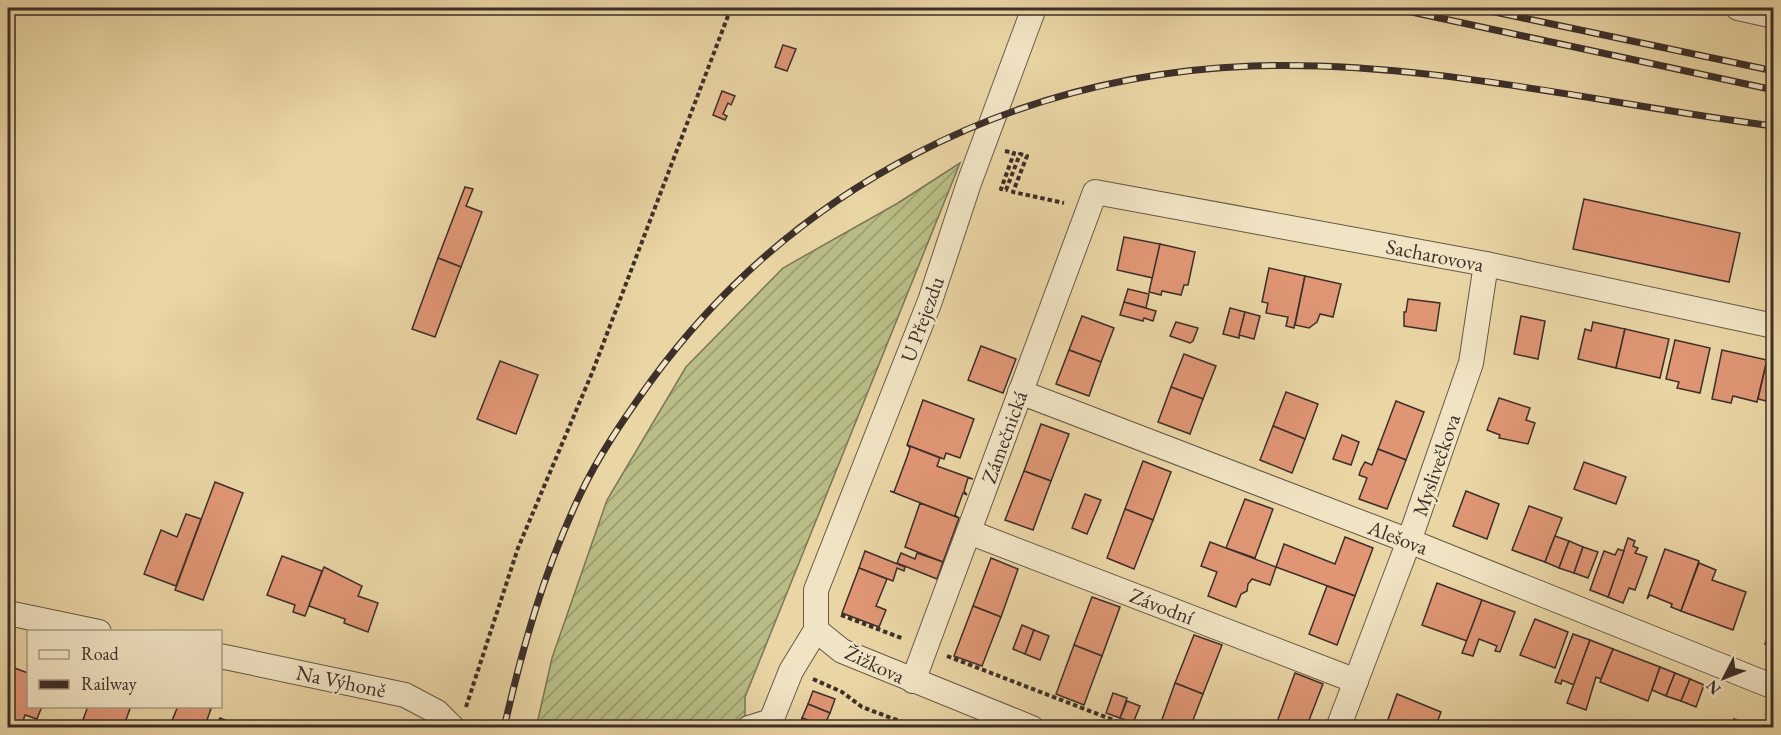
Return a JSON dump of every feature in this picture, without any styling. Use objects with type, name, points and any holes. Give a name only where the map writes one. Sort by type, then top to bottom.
[{"type":"street","name":"U Přejezdu","points":[[824,621],[816,590],[930,301],[969,183],[1034,8]]},
{"type":"street","points":[[1738,8],[1773,15]]},
{"type":"street","name":"Sacharovova","points":[[1092,200],[1486,264],[1773,326]]},
{"type":"street","name":"Zámečnická","points":[[913,681],[1092,200]]},
{"type":"street","name":"Myslivečkova","points":[[1338,728],[1409,541],[1472,363],[1486,264]]},
{"type":"street","name":"Alešova","points":[[1020,392],[1409,541],[1773,687]]},
{"type":"street","name":"Závodní","points":[[969,532],[1356,681]]},
{"type":"street","points":[[8,613],[89,630]]},
{"type":"street","points":[[760,724],[824,621]]},
{"type":"street","name":"Žižkova","points":[[824,621],[842,651],[1032,728]]},
{"type":"street","name":"Na Výhoně","points":[[222,656],[405,695],[458,722]]},
{"type":"path","points":[[458,722],[518,548],[592,374],[731,8]]},
{"type":"path","points":[[1002,161],[1005,151],[1014,153],[1001,189],[1006,190],[1020,154],[1027,156],[1013,192],[1092,200]]},
{"type":"path","points":[[824,621],[926,648],[1134,728]]},
{"type":"path","points":[[791,671],[843,692],[862,707],[918,728]]},
{"type":"green space","points":[[960,163],[745,697],[745,727],[536,728],[552,658],[607,500],[686,367],[783,268],[898,203]]},
{"type":"building","points":[[783,45],[796,49],[787,71],[775,67]]},
{"type":"building","points":[[722,91],[735,96],[731,105],[728,103],[723,114],[727,116],[725,120],[713,115]]},
{"type":"building","points":[[465,187],[473,189],[466,206],[482,212],[461,267],[438,258]]},
{"type":"building","points":[[1584,199],[1740,233],[1729,282],[1573,249]]},
{"type":"building","points":[[1124,237],[1160,244],[1153,278],[1117,270]]},
{"type":"building","points":[[1160,244],[1195,252],[1188,285],[1184,285],[1181,295],[1162,291],[1161,295],[1149,292]]},
{"type":"building","points":[[438,258],[461,267],[435,337],[412,329]]},
{"type":"building","points":[[1269,268],[1305,276],[1294,328],[1286,326],[1288,317],[1266,313],[1268,303],[1262,302]]},
{"type":"building","points":[[1305,276],[1341,284],[1333,317],[1320,314],[1317,322],[1309,328],[1295,325]]},
{"type":"building","points":[[1128,289],[1149,294],[1146,308],[1124,302]]},
{"type":"building","points":[[1408,299],[1440,303],[1436,331],[1404,326],[1404,312],[1406,312]]},
{"type":"building","points":[[1124,302],[1156,311],[1153,321],[1120,315]]},
{"type":"building","points":[[1230,308],[1245,312],[1239,338],[1223,334]]},
{"type":"building","points":[[1245,312],[1260,316],[1254,339],[1239,335]]},
{"type":"building","points":[[1082,316],[1114,328],[1101,362],[1069,350]]},
{"type":"building","points":[[1521,316],[1545,321],[1538,359],[1514,354]]},
{"type":"building","points":[[1176,322],[1198,328],[1193,341],[1190,343],[1170,336]]},
{"type":"building","points":[[1593,322],[1625,329],[1616,368],[1578,359],[1585,329],[1591,331]]},
{"type":"building","points":[[1625,329],[1669,339],[1660,378],[1616,368]]},
{"type":"building","points":[[1675,340],[1710,348],[1700,393],[1677,388],[1679,382],[1666,379]]},
{"type":"building","points":[[981,346],[1016,359],[1003,393],[968,380]]},
{"type":"building","points":[[1069,350],[1101,362],[1089,396],[1056,384]]},
{"type":"building","points":[[1722,350],[1767,360],[1757,402],[1733,396],[1731,403],[1712,399]]},
{"type":"building","points":[[1184,354],[1216,366],[1203,399],[1171,387]]},
{"type":"building","points":[[1767,360],[1774,361],[1774,403],[1758,399]]},
{"type":"building","points":[[500,361],[538,375],[516,434],[477,419]]},
{"type":"building","points":[[1171,387],[1203,399],[1190,434],[1158,422]]},
{"type":"building","points":[[1286,392],[1318,404],[1305,439],[1273,426]]},
{"type":"building","points":[[1499,398],[1530,408],[1526,420],[1535,423],[1528,444],[1499,438],[1500,435],[1487,430]]},
{"type":"building","points":[[923,400],[974,419],[960,458],[946,453],[944,459],[907,445]]},
{"type":"building","points":[[1396,401],[1424,412],[1406,460],[1378,449]]},
{"type":"building","points":[[1041,424],[1069,434],[1051,481],[1024,471]]},
{"type":"building","points":[[1273,426],[1305,439],[1292,473],[1260,460]]},
{"type":"building","points":[[1342,435],[1359,442],[1351,465],[1333,459]]},
{"type":"building","points":[[907,445],[940,458],[937,466],[973,479],[968,478],[964,491],[967,495],[963,493],[955,515],[959,518],[890,491],[894,492],[907,457],[910,448]]},
{"type":"building","points":[[1378,449],[1406,460],[1387,509],[1359,499],[1367,478],[1359,475],[1361,469],[1365,462],[1372,465]]},
{"type":"building","points":[[1143,461],[1171,472],[1153,520],[1125,509]]},
{"type":"building","points":[[1584,462],[1626,477],[1616,504],[1574,489]]},
{"type":"building","points":[[1024,471],[1051,481],[1033,530],[1005,520]]},
{"type":"building","points":[[215,482],[243,493],[203,600],[175,590]]},
{"type":"building","points":[[1466,491],[1499,504],[1487,539],[1453,526]]},
{"type":"building","points":[[1085,494],[1101,500],[1087,534],[1072,528]]},
{"type":"building","points":[[1245,499],[1273,509],[1255,558],[1226,548]]},
{"type":"building","points":[[920,503],[959,518],[943,562],[905,547]]},
{"type":"building","points":[[1529,506],[1562,518],[1545,562],[1512,550]]},
{"type":"building","points":[[1125,509],[1153,520],[1134,569],[1107,558]]},
{"type":"building","points":[[186,514],[201,519],[176,586],[144,574],[161,530],[177,537]]},
{"type":"building","points":[[1555,536],[1569,541],[1559,568],[1545,562]]},
{"type":"building","points":[[1345,537],[1373,548],[1355,596],[1276,567],[1284,544],[1335,564]]},
{"type":"building","points":[[1628,538],[1635,541],[1633,546],[1638,548],[1635,553],[1647,557],[1635,590],[1629,588],[1623,603],[1608,597]]},
{"type":"building","points":[[1569,541],[1583,547],[1574,573],[1559,568]]},
{"type":"building","points":[[1210,542],[1276,567],[1270,585],[1252,579],[1247,591],[1241,594],[1236,607],[1208,596],[1217,572],[1201,566]]},
{"type":"building","points":[[1583,547],[1598,552],[1588,578],[1574,573]]},
{"type":"building","points":[[1618,549],[1624,551],[1608,597],[1590,590],[1604,551],[1615,555]]},
{"type":"building","points":[[1665,549],[1699,561],[1681,611],[1671,607],[1672,604],[1650,595],[1647,599]]},
{"type":"building","points":[[865,551],[905,567],[904,571],[897,568],[893,581],[859,568]]},
{"type":"building","points":[[901,553],[915,559],[917,553],[943,562],[937,579],[897,563]]},
{"type":"building","points":[[282,556],[322,571],[305,616],[293,612],[295,605],[267,595]]},
{"type":"building","points":[[991,558],[1018,569],[1001,617],[973,606]]},
{"type":"building","points":[[1699,563],[1716,570],[1712,580],[1746,592],[1733,630],[1681,611]]},
{"type":"building","points":[[324,567],[362,586],[358,596],[378,603],[368,632],[344,623],[345,619],[309,606]]},
{"type":"building","points":[[859,568],[887,579],[876,606],[886,610],[879,627],[842,613]]},
{"type":"building","points":[[1437,583],[1482,600],[1467,641],[1422,625]]},
{"type":"building","points":[[1327,586],[1355,596],[1337,645],[1309,634]]},
{"type":"building","points":[[1092,597],[1120,607],[1102,656],[1074,645]]},
{"type":"building","points":[[1482,600],[1515,612],[1500,652],[1495,651],[1497,646],[1479,639],[1473,656],[1462,653]]},
{"type":"building","points":[[973,606],[1001,617],[982,666],[954,656]]},
{"type":"building","points":[[1535,619],[1568,632],[1555,668],[1520,655]]},
{"type":"building","points":[[1774,621],[1774,647],[1765,644]]},
{"type":"building","points":[[1022,625],[1034,630],[1025,654],[1013,649]]},
{"type":"building","points":[[1034,630],[1049,636],[1040,660],[1025,654]]},
{"type":"building","points":[[1573,634],[1590,640],[1574,685],[1562,680],[1561,684],[1555,682]]},
{"type":"building","points":[[1194,635],[1222,645],[1203,694],[1175,683]]},
{"type":"building","points":[[1590,640],[1613,649],[1601,679],[1596,677],[1586,710],[1567,703]]},
{"type":"building","points":[[1074,645],[1102,656],[1084,705],[1056,694]]},
{"type":"building","points":[[1613,649],[1660,667],[1648,701],[1600,682]]},
{"type":"building","points":[[9,666],[27,673],[27,708],[41,708],[37,719],[25,715],[22,724],[14,727],[8,725]]},
{"type":"building","points":[[1660,667],[1675,673],[1666,696],[1652,690]]},
{"type":"building","points":[[1295,673],[1323,684],[1306,728],[1292,728],[1277,722]]},
{"type":"building","points":[[1675,673],[1690,679],[1681,701],[1666,696]]},
{"type":"building","points":[[1690,679],[1704,685],[1696,707],[1681,701]]},
{"type":"building","points":[[1175,683],[1203,694],[1190,728],[1159,728]]},
{"type":"building","points":[[813,691],[835,699],[830,713],[808,704]]},
{"type":"building","points":[[1113,693],[1127,698],[1120,718],[1106,713]]},
{"type":"building","points":[[1397,694],[1441,712],[1435,728],[1421,728],[1400,720],[1398,728],[1385,728]]},
{"type":"building","points":[[1127,701],[1140,706],[1133,723],[1120,718]]},
{"type":"building","points":[[808,704],[830,713],[824,726],[802,718]]},
{"type":"building","points":[[87,708],[130,708],[123,728],[80,728]]},
{"type":"building","points":[[177,708],[211,709],[204,728],[169,728]]},
{"type":"building","points":[[220,718],[244,728],[216,728]]},
{"type":"building","points":[[802,718],[824,726],[824,728],[799,728]]},
{"type":"building","points":[[1734,719],[1757,728],[1731,728]]},
{"type":"railway","points":[[1393,8],[1774,90]]},
{"type":"railway","points":[[1476,8],[1774,71]]},
{"type":"railway","points":[[504,728],[535,611],[566,525],[612,437],[651,381],[708,312],[771,251],[841,198],[915,154],[994,118],[1077,92],[1163,74],[1252,66],[1318,66],[1448,77],[1774,126]]}]
